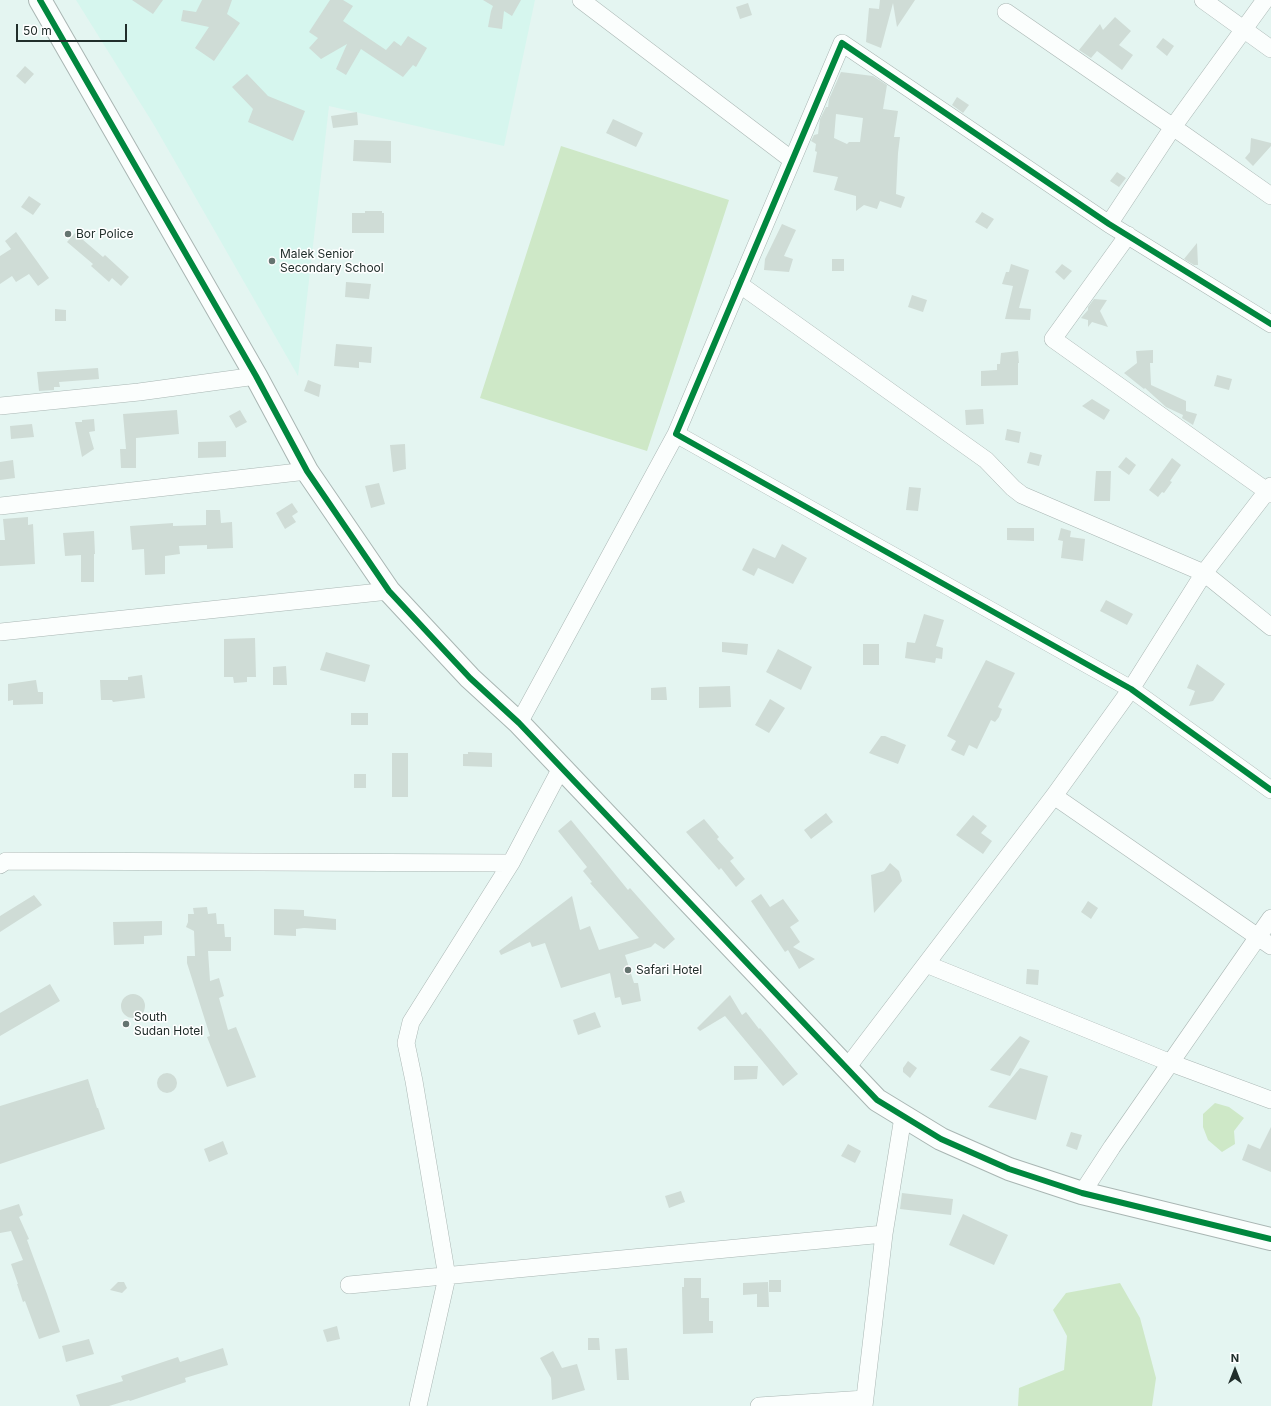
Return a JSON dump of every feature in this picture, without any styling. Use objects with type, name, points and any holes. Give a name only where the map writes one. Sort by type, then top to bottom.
[{"type":"street","points":[[40,0],[256,376],[307,470],[389,591],[470,678],[519,723],[560,768],[877,1100],[941,1139],[1009,1169],[1082,1193],[1271,1239]]},
{"type":"street","points":[[581,0],[598,6],[792,160]]},
{"type":"street","points":[[1204,0],[1271,49]]},
{"type":"street","points":[[1109,224],[1174,127],[1265,0]]},
{"type":"street","points":[[1006,12],[1174,127],[1271,196]]},
{"type":"street","points":[[519,723],[676,434],[842,42],[1109,224],[1271,324]]},
{"type":"street","points":[[846,1068],[1054,796],[1130,689],[1204,573],[1270,491],[1053,339],[1128,235]]},
{"type":"street","points":[[740,284],[986,460],[1013,488],[1022,495],[1204,573],[1271,627]]},
{"type":"street","points":[[0,406],[139,392],[256,376]]},
{"type":"street","points":[[676,434],[1130,689],[1271,790]]},
{"type":"street","points":[[0,506],[307,470]]},
{"type":"street","points":[[0,632],[389,591]]},
{"type":"street","points":[[418,1406],[447,1276],[406,1042],[411,1022],[512,864],[560,768]]},
{"type":"street","points":[[1054,796],[1265,942]]},
{"type":"street","points":[[2,861],[512,864]]},
{"type":"street","points":[[1082,1193],[1112,1146],[1170,1063],[1265,942],[1271,918]]},
{"type":"street","points":[[926,964],[1170,1063],[1271,1100]]},
{"type":"street","points":[[759,1406],[864,1403],[884,1234],[903,1117]]},
{"type":"street","points":[[349,1285],[884,1234]]},
{"type":"shaded area","name":"Malek Senior Secondary School","points":[[76,0],[535,0],[504,146],[329,106],[298,376],[154,125]]},
{"type":"shaded area","points":[[561,146],[729,200],[647,451],[480,398]]},
{"type":"shaded area","points":[[1215,1103],[1229,1107],[1244,1118],[1234,1131],[1235,1144],[1222,1152],[1208,1140],[1203,1127],[1203,1114]]},
{"type":"shaded area","points":[[1120,1283],[1140,1318],[1156,1378],[1152,1406],[1018,1406],[1019,1388],[1064,1370],[1067,1336],[1053,1310],[1066,1293]]},
{"type":"building","points":[[132,0],[163,0],[153,14]]},
{"type":"building","points":[[202,0],[232,0],[227,14],[240,23],[214,61],[195,48],[209,27],[181,21],[183,10],[196,12]]},
{"type":"building","points":[[330,0],[343,0],[353,6],[343,21],[386,50],[394,41],[401,46],[408,36],[427,48],[416,67],[413,65],[403,77],[361,49],[346,75],[336,69],[347,44],[321,59],[309,48],[318,38],[309,32]]},
{"type":"building","points":[[483,0],[521,0],[512,16],[504,11],[502,29],[488,27],[493,6]]},
{"type":"building","points":[[880,0],[915,0],[897,27],[893,3],[881,48],[866,42],[869,8],[879,9]]},
{"type":"building","points":[[748,3],[752,15],[740,19],[736,7]]},
{"type":"building","points":[[1115,17],[1131,31],[1119,45],[1133,55],[1122,70],[1097,51],[1091,58],[1079,50],[1100,24],[1103,30]]},
{"type":"building","points":[[1163,38],[1174,46],[1167,56],[1156,47]]},
{"type":"building","points":[[25,66],[34,74],[25,84],[16,76]]},
{"type":"building","points":[[841,72],[873,76],[887,85],[883,109],[898,111],[894,137],[900,137],[896,194],[905,197],[901,208],[880,201],[877,209],[864,205],[856,211],[856,196],[834,190],[838,177],[813,172],[817,152],[815,151],[816,144],[811,141],[814,135],[818,134],[820,119],[826,107],[828,107],[829,99]],"holes":[[[836,114],[863,118],[860,142],[849,142],[847,144],[834,138]]]},
{"type":"building","points":[[247,74],[268,96],[305,111],[293,141],[248,122],[253,109],[232,87]]},
{"type":"building","points":[[957,97],[969,105],[963,113],[952,105]]},
{"type":"building","points":[[357,112],[358,125],[333,128],[331,116]]},
{"type":"building","points":[[613,119],[643,133],[636,147],[606,133]]},
{"type":"building","points":[[1251,138],[1271,143],[1271,146],[1253,166],[1245,158],[1250,152]]},
{"type":"building","points":[[354,140],[391,141],[391,163],[353,161]]},
{"type":"building","points":[[1117,172],[1126,178],[1119,187],[1110,181]]},
{"type":"building","points":[[29,196],[41,204],[33,215],[21,207]]},
{"type":"building","points":[[365,211],[382,211],[382,213],[384,213],[384,233],[352,233],[352,213],[365,213]]},
{"type":"building","points":[[982,212],[994,219],[987,229],[975,222]]},
{"type":"building","points":[[782,224],[796,230],[784,256],[793,259],[789,272],[764,270],[765,259]]},
{"type":"building","points":[[16,232],[49,278],[38,286],[29,274],[16,282],[12,276],[0,284],[0,256],[11,249],[5,241]]},
{"type":"building","points":[[75,233],[103,257],[105,255],[129,277],[121,286],[112,278],[109,282],[91,266],[93,264],[67,242]]},
{"type":"building","points":[[1197,243],[1198,265],[1194,265],[1184,259]]},
{"type":"building","points":[[832,259],[844,259],[844,271],[832,271]]},
{"type":"building","points":[[1011,264],[1029,270],[1019,308],[1031,309],[1030,320],[1005,319],[1013,286],[1002,284],[1006,272],[1009,272]]},
{"type":"building","points":[[1062,264],[1072,271],[1064,280],[1055,272]]},
{"type":"building","points":[[346,282],[371,284],[369,299],[345,297]]},
{"type":"building","points":[[912,295],[927,300],[923,312],[908,307]]},
{"type":"building","points":[[1094,299],[1107,300],[1100,311],[1108,327],[1092,322],[1088,327],[1088,320],[1081,318],[1088,310],[1088,307]]},
{"type":"building","points":[[55,309],[66,310],[66,321],[55,321]]},
{"type":"building","points":[[336,344],[372,347],[371,363],[359,362],[359,368],[334,366]]},
{"type":"building","points":[[1153,350],[1153,363],[1150,363],[1151,385],[1186,401],[1186,411],[1197,414],[1193,425],[1182,418],[1183,415],[1166,407],[1145,388],[1144,389],[1124,373],[1137,363],[1136,351]]},
{"type":"building","points":[[1018,351],[1018,385],[981,386],[981,371],[997,370],[997,364],[1000,364],[1001,353]]},
{"type":"building","points":[[98,368],[99,379],[59,382],[60,387],[54,387],[54,390],[39,391],[37,372]]},
{"type":"building","points":[[1217,375],[1232,379],[1229,390],[1214,386]]},
{"type":"building","points":[[308,380],[321,385],[319,397],[304,391]]},
{"type":"building","points":[[1092,399],[1110,410],[1104,420],[1082,406]]},
{"type":"building","points":[[983,409],[984,424],[966,425],[965,410]]},
{"type":"building","points":[[177,410],[179,434],[136,438],[136,468],[121,468],[120,449],[126,449],[123,414]]},
{"type":"building","points":[[240,410],[247,422],[236,428],[229,416]]},
{"type":"building","points":[[94,419],[95,431],[89,432],[94,449],[82,457],[75,422]]},
{"type":"building","points":[[32,424],[34,437],[11,439],[10,426]]},
{"type":"building","points":[[1007,429],[1021,432],[1019,443],[1005,440]]},
{"type":"building","points":[[226,441],[226,457],[198,458],[198,442]]},
{"type":"building","points":[[405,444],[406,469],[393,472],[390,445]]},
{"type":"building","points":[[1030,452],[1042,455],[1039,466],[1027,463]]},
{"type":"building","points":[[1126,457],[1136,465],[1129,475],[1118,467]]},
{"type":"building","points":[[1172,458],[1181,465],[1170,481],[1172,482],[1164,493],[1162,492],[1158,497],[1149,490]]},
{"type":"building","points":[[13,460],[15,478],[0,480],[0,462]]},
{"type":"building","points":[[1096,471],[1111,471],[1110,501],[1094,501]]},
{"type":"building","points":[[379,483],[385,504],[371,508],[365,486]]},
{"type":"building","points":[[909,487],[921,488],[918,511],[906,510]]},
{"type":"building","points":[[292,503],[298,512],[292,516],[296,522],[285,529],[276,513]]},
{"type":"building","points":[[206,510],[220,510],[221,523],[232,522],[233,548],[207,549],[207,545],[179,546],[180,554],[165,556],[165,574],[145,575],[144,549],[132,550],[130,526],[173,523],[173,526],[206,525]]},
{"type":"building","points":[[28,517],[28,525],[33,524],[35,564],[0,566],[0,540],[5,540],[3,519]]},
{"type":"building","points":[[1007,528],[1034,528],[1034,541],[1007,540]]},
{"type":"building","points":[[1061,528],[1071,531],[1070,537],[1085,539],[1083,561],[1061,558],[1063,541],[1058,540]]},
{"type":"building","points":[[94,531],[94,582],[81,582],[81,555],[65,556],[63,533]]},
{"type":"building","points":[[782,544],[807,558],[793,584],[758,568],[754,576],[742,570],[753,548],[775,558]]},
{"type":"building","points":[[1106,600],[1133,614],[1127,625],[1100,611]]},
{"type":"building","points":[[924,614],[944,620],[936,646],[943,648],[942,659],[936,658],[935,663],[905,658],[907,642],[915,643]]},
{"type":"building","points":[[255,638],[256,677],[247,677],[247,682],[234,683],[233,677],[224,677],[224,639]]},
{"type":"building","points":[[722,642],[748,644],[747,655],[722,652]]},
{"type":"building","points":[[863,644],[879,644],[879,665],[863,665]]},
{"type":"building","points":[[778,649],[812,667],[801,690],[766,672]]},
{"type":"building","points":[[326,652],[370,665],[365,682],[320,670]]},
{"type":"building","points":[[986,660],[1015,673],[998,707],[1002,709],[999,717],[995,722],[991,720],[977,749],[969,745],[964,756],[951,750],[956,741],[947,736]]},
{"type":"building","points":[[1197,664],[1225,684],[1213,701],[1189,706],[1195,691],[1187,688]]},
{"type":"building","points":[[286,666],[287,685],[273,685],[273,667]]},
{"type":"building","points":[[142,675],[145,698],[113,702],[112,700],[101,700],[100,680],[128,680],[128,677]]},
{"type":"building","points":[[36,680],[38,692],[43,692],[43,704],[13,705],[13,700],[8,701],[8,684]]},
{"type":"building","points":[[730,686],[731,707],[699,708],[699,687]]},
{"type":"building","points":[[666,687],[667,700],[651,700],[651,688]]},
{"type":"building","points":[[770,699],[785,708],[769,733],[755,725]]},
{"type":"building","points":[[351,713],[368,713],[368,725],[351,725]]},
{"type":"building","points":[[881,736],[885,736],[906,745],[898,764],[869,753]]},
{"type":"building","points":[[468,752],[492,753],[492,767],[463,766],[463,754],[468,754]]},
{"type":"building","points":[[392,753],[408,753],[408,797],[392,797]]},
{"type":"building","points":[[354,774],[366,774],[366,788],[354,788]]},
{"type":"building","points":[[826,813],[833,822],[811,839],[804,830]]},
{"type":"building","points":[[973,815],[987,826],[981,833],[992,841],[983,854],[956,835]]},
{"type":"building","points":[[704,819],[719,837],[717,839],[734,858],[730,861],[745,879],[736,887],[721,868],[719,870],[686,832]]},
{"type":"building","points":[[571,820],[628,890],[630,888],[675,939],[664,949],[655,943],[651,947],[625,955],[634,983],[638,983],[641,1001],[622,1005],[620,997],[615,998],[610,973],[561,988],[545,943],[532,947],[530,942],[501,955],[499,951],[572,896],[580,930],[590,926],[599,950],[639,938],[590,883],[592,882],[583,871],[587,867],[558,831]]},
{"type":"building","points":[[890,863],[899,871],[902,881],[874,913],[871,875],[884,871]]},
{"type":"building","points":[[761,894],[770,907],[783,899],[799,921],[790,927],[800,942],[793,947],[815,959],[799,969],[788,950],[785,952],[751,901]]},
{"type":"building","points":[[34,895],[42,905],[0,932],[0,916]]},
{"type":"building","points":[[1088,901],[1098,908],[1091,919],[1081,912]]},
{"type":"building","points":[[207,907],[208,914],[216,913],[217,924],[224,924],[225,937],[231,937],[231,951],[208,951],[210,981],[219,978],[224,996],[219,998],[228,1030],[236,1027],[256,1077],[227,1087],[207,1037],[210,1036],[187,963],[187,956],[195,956],[194,931],[186,927],[188,922],[188,914],[194,914],[193,908]]},
{"type":"building","points":[[274,909],[304,910],[304,916],[336,919],[336,930],[304,928],[296,929],[296,936],[274,935]]},
{"type":"building","points":[[162,921],[162,935],[144,936],[144,944],[114,945],[113,922]]},
{"type":"building","points":[[1027,969],[1039,970],[1038,985],[1026,984]]},
{"type":"building","points":[[50,984],[60,1001],[0,1036],[0,1013]]},
{"type":"building","points":[[133,994],[138,995],[144,1001],[144,1011],[138,1017],[133,1018],[128,1017],[122,1011],[121,1006],[122,1001],[128,995]]},
{"type":"building","points":[[730,995],[742,1015],[746,1012],[798,1074],[783,1086],[725,1016],[700,1031],[697,1028]]},
{"type":"building","points":[[595,1012],[601,1027],[578,1035],[573,1020]]},
{"type":"building","points":[[1020,1036],[1030,1041],[1010,1076],[990,1070]]},
{"type":"building","points":[[908,1061],[917,1068],[910,1078],[903,1072],[903,1068]]},
{"type":"building","points":[[734,1066],[758,1066],[757,1079],[734,1080]]},
{"type":"building","points":[[1020,1068],[1048,1076],[1036,1120],[988,1107]]},
{"type":"building","points":[[167,1073],[174,1076],[177,1083],[174,1090],[167,1093],[160,1090],[157,1083],[160,1076]]},
{"type":"building","points":[[88,1079],[105,1129],[0,1164],[0,1106]]},
{"type":"building","points":[[1271,1127],[1271,1172],[1242,1160],[1248,1144],[1260,1149]]},
{"type":"building","points":[[1071,1132],[1082,1135],[1077,1150],[1066,1146]]},
{"type":"building","points":[[223,1141],[228,1154],[209,1162],[204,1149]]},
{"type":"building","points":[[848,1144],[861,1151],[855,1163],[841,1156]]},
{"type":"building","points":[[681,1191],[685,1202],[669,1208],[665,1196]]},
{"type":"building","points":[[902,1193],[953,1199],[951,1215],[900,1209]]},
{"type":"building","points":[[19,1204],[23,1215],[19,1217],[29,1239],[27,1240],[60,1332],[39,1339],[25,1301],[23,1302],[11,1264],[23,1260],[11,1231],[0,1233],[0,1210]]},
{"type":"building","points":[[963,1214],[1008,1235],[994,1265],[949,1245]]},
{"type":"building","points":[[684,1278],[701,1278],[701,1298],[709,1298],[709,1321],[713,1321],[713,1333],[683,1334],[682,1287],[684,1287]]},
{"type":"building","points":[[769,1280],[781,1280],[781,1292],[769,1292]]},
{"type":"building","points":[[118,1282],[124,1282],[127,1288],[122,1293],[110,1290]]},
{"type":"building","points":[[768,1282],[769,1307],[757,1307],[757,1294],[743,1295],[743,1283]]},
{"type":"building","points":[[337,1326],[340,1339],[327,1342],[323,1330]]},
{"type":"building","points":[[588,1338],[599,1338],[600,1350],[588,1350]]},
{"type":"building","points":[[89,1339],[94,1354],[66,1362],[62,1346]]},
{"type":"building","points":[[223,1348],[228,1365],[185,1378],[186,1382],[130,1401],[129,1400],[109,1406],[80,1406],[76,1395],[123,1381],[121,1376],[178,1357],[180,1362]]},
{"type":"building","points":[[627,1348],[629,1380],[617,1380],[615,1349]]},
{"type":"building","points":[[553,1351],[562,1368],[577,1364],[585,1390],[552,1400],[551,1378],[540,1358]]},
{"type":"cycle path","points":[[40,0],[256,376],[307,471],[389,591],[470,678],[519,723],[877,1100],[941,1139],[1009,1169],[1082,1193],[1271,1239]]},
{"type":"cycle path","points":[[1271,324],[1109,224],[842,43],[676,434],[1131,689],[1271,790]]},
{"type":"place","name":"Bor Police","points":[[68,234]]},
{"type":"place","name":"Malek Senior Secondary School","points":[[272,261]]},
{"type":"place","name":"Safari Hotel","points":[[628,970]]},
{"type":"place","name":"South Sudan Hotel","points":[[126,1024]]}]
